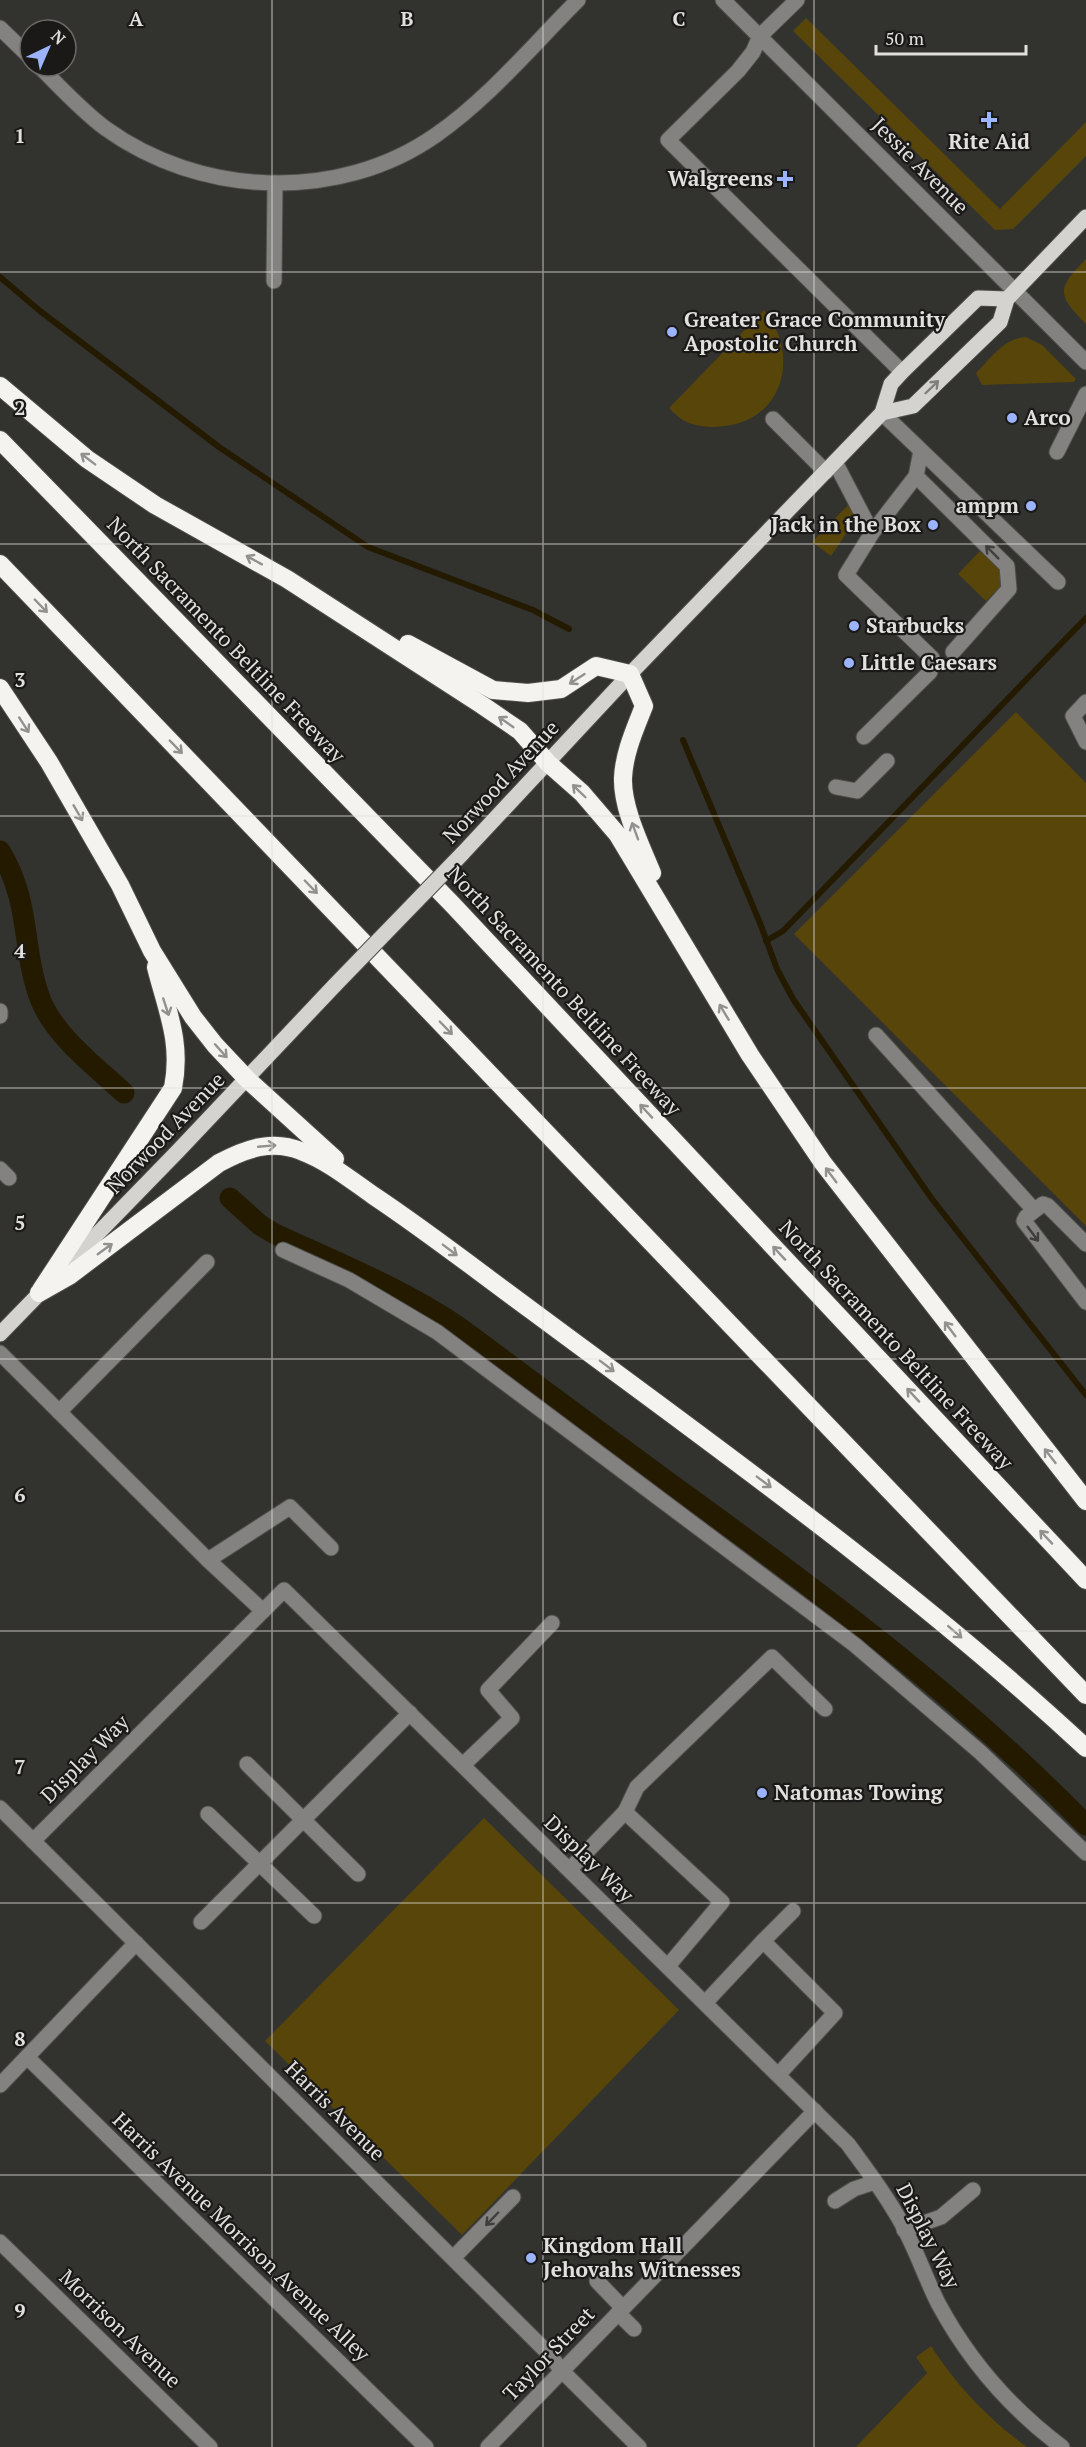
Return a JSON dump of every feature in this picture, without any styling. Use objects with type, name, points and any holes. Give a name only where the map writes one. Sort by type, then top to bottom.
[{"type":"highway","points":[[0,386],[87,459],[155,505],[493,690],[528,693],[561,689],[596,666],[630,674],[644,706],[628,746],[623,780],[629,813],[681,943]]},
{"type":"highway","name":"North Sacramento Beltline Freeway","points":[[0,440],[452,904],[1086,1580]]},
{"type":"highway","points":[[0,564],[1086,1695]]},
{"type":"highway","points":[[287,579],[520,731],[548,763],[582,793],[618,835],[750,1055],[823,1163],[1086,1502]]},
{"type":"highway","points":[[0,688],[55,772],[120,885],[152,951],[194,1017],[215,1045],[304,1133],[403,1216]]},
{"type":"highway","points":[[39,1293],[173,1088],[177,1050],[152,951]]},
{"type":"highway","points":[[39,1293],[69,1276],[219,1163],[241,1151],[279,1145],[298,1149],[317,1157],[403,1216],[815,1520],[942,1620],[1086,1748]]},
{"type":"main road","points":[[882,413],[913,406],[1000,322],[1011,295],[1086,217]]},
{"type":"main road","name":"Norwood Avenue","points":[[0,1334],[247,1079],[630,674],[882,413],[891,384],[902,372],[978,298],[1011,295]]},
{"type":"street","points":[[51,78],[82,110],[106,129],[145,152],[173,165],[216,177],[275,183],[321,180],[365,170],[407,152],[433,137],[481,98],[578,0]]},
{"type":"street","name":"Jessie Avenue","points":[[723,0],[1011,295],[1086,362]]},
{"type":"street","points":[[796,0],[760,36],[753,52],[738,71],[668,140],[902,372]]},
{"type":"street","points":[[0,28],[18,45]]},
{"type":"street","points":[[274,281],[275,183]]},
{"type":"street","points":[[1057,452],[1086,394]]},
{"type":"street","points":[[882,413],[1058,582]]},
{"type":"street","points":[[773,419],[830,467],[872,533]]},
{"type":"street","points":[[864,737],[930,672],[932,658],[846,574],[872,533],[916,476],[921,451]]},
{"type":"street","points":[[916,476],[1006,566],[1009,589],[953,652]]},
{"type":"street","points":[[1086,702],[1073,716],[1086,742]]},
{"type":"street","points":[[836,787],[857,791],[887,761]]},
{"type":"street","points":[[0,1011],[0,1016]]},
{"type":"street","points":[[876,1035],[1034,1210]]},
{"type":"street","points":[[1086,1244],[1048,1206],[1043,1204],[1024,1221],[1086,1302]]},
{"type":"street","points":[[283,1250],[349,1280],[437,1332],[855,1645],[980,1752],[1086,1853]]},
{"type":"street","points":[[59,1412],[207,1263]]},
{"type":"street","points":[[0,1353],[208,1560],[263,1611]]},
{"type":"street","points":[[208,1560],[290,1507],[331,1548]]},
{"type":"street","name":"Display Way","points":[[33,1841],[284,1590],[848,2144],[897,2213],[914,2246],[937,2301],[979,2369],[1028,2420],[1062,2447]]},
{"type":"street","points":[[463,1765],[512,1718],[488,1690],[552,1623]]},
{"type":"street","points":[[570,1869],[625,1812],[637,1787],[771,1657],[825,1708]]},
{"type":"street","points":[[201,1922],[410,1713]]},
{"type":"street","points":[[248,1764],[358,1874]]},
{"type":"street","name":"Harris Avenue","points":[[0,1808],[453,2258],[639,2447]]},
{"type":"street","points":[[625,1812],[723,1902],[668,1966]]},
{"type":"street","points":[[208,1814],[314,1916]]},
{"type":"street","points":[[705,2003],[793,1911]]},
{"type":"street","points":[[763,1941],[835,2013],[779,2074]]},
{"type":"street","points":[[0,2085],[136,1943]]},
{"type":"street","name":"Harris Avenue Morrison Avenue Alley","points":[[27,2057],[426,2447]]},
{"type":"street","name":"Taylor Street","points":[[488,2447],[815,2110]]},
{"type":"street","points":[[835,2201],[854,2189],[875,2182]]},
{"type":"street","points":[[904,2230],[941,2217],[973,2190]]},
{"type":"street","points":[[453,2258],[513,2197]]},
{"type":"street","name":"Morrison Avenue","points":[[0,2242],[210,2447]]},
{"type":"street","points":[[597,2281],[634,2329]]},
{"type":"shaded area","points":[[806,18],[1000,209],[1086,122],[1086,156],[1013,229],[995,230],[793,31]]},
{"type":"shaded area","points":[[1086,259],[1086,324],[1069,305],[1064,291],[1065,284]]},
{"type":"shaded area","points":[[764,310],[775,327],[782,345],[783,364],[780,382],[773,398],[761,411],[745,421],[724,426],[698,426],[679,417],[669,408]]},
{"type":"shaded area","points":[[1026,337],[1042,345],[1076,379],[1074,382],[982,385],[976,373],[1004,345]]},
{"type":"shaded area","points":[[850,503],[856,519],[831,556],[812,542]]},
{"type":"shaded area","points":[[980,551],[998,566],[1004,578],[1000,587],[986,601],[958,574]]},
{"type":"shaded area","points":[[1016,712],[1086,783],[1086,1226],[794,934]]},
{"type":"shaded area","points":[[484,1818],[679,2010],[462,2235],[265,2041]]},
{"type":"shaded area","points":[[931,2346],[951,2375],[974,2401],[1027,2447],[856,2447],[927,2373],[916,2357]]},
{"type":"waterway","points":[[0,277],[40,311],[219,447],[368,547],[533,610],[569,629]]},
{"type":"waterway","points":[[766,941],[783,931],[1086,618]]},
{"type":"waterway","points":[[683,740],[777,969],[793,999],[932,1199],[1086,1395]]},
{"type":"waterway","points":[[0,851],[17,889],[35,982],[41,1001],[66,1039],[124,1093]]},
{"type":"waterway","points":[[230,1198],[260,1225],[275,1234],[393,1289],[460,1328],[845,1613],[993,1736],[1086,1825]]},
{"type":"place","name":"Rite Aid","points":[[989,120]]},
{"type":"place","name":"Walgreens","points":[[785,179]]},
{"type":"place","name":"Greater Grace Community Apostolic Church","points":[[672,332]]},
{"type":"place","name":"Arco","points":[[1012,418]]},
{"type":"place","name":"ampm","points":[[1031,506]]},
{"type":"place","name":"Jack in the Box","points":[[933,525]]},
{"type":"place","name":"Starbucks","points":[[854,626]]},
{"type":"place","name":"Little Caesars","points":[[849,663]]},
{"type":"place","name":"Natomas Towing","points":[[762,1793]]},
{"type":"place","name":"Kingdom Hall Jehovahs Witnesses","points":[[531,2258]]}]
